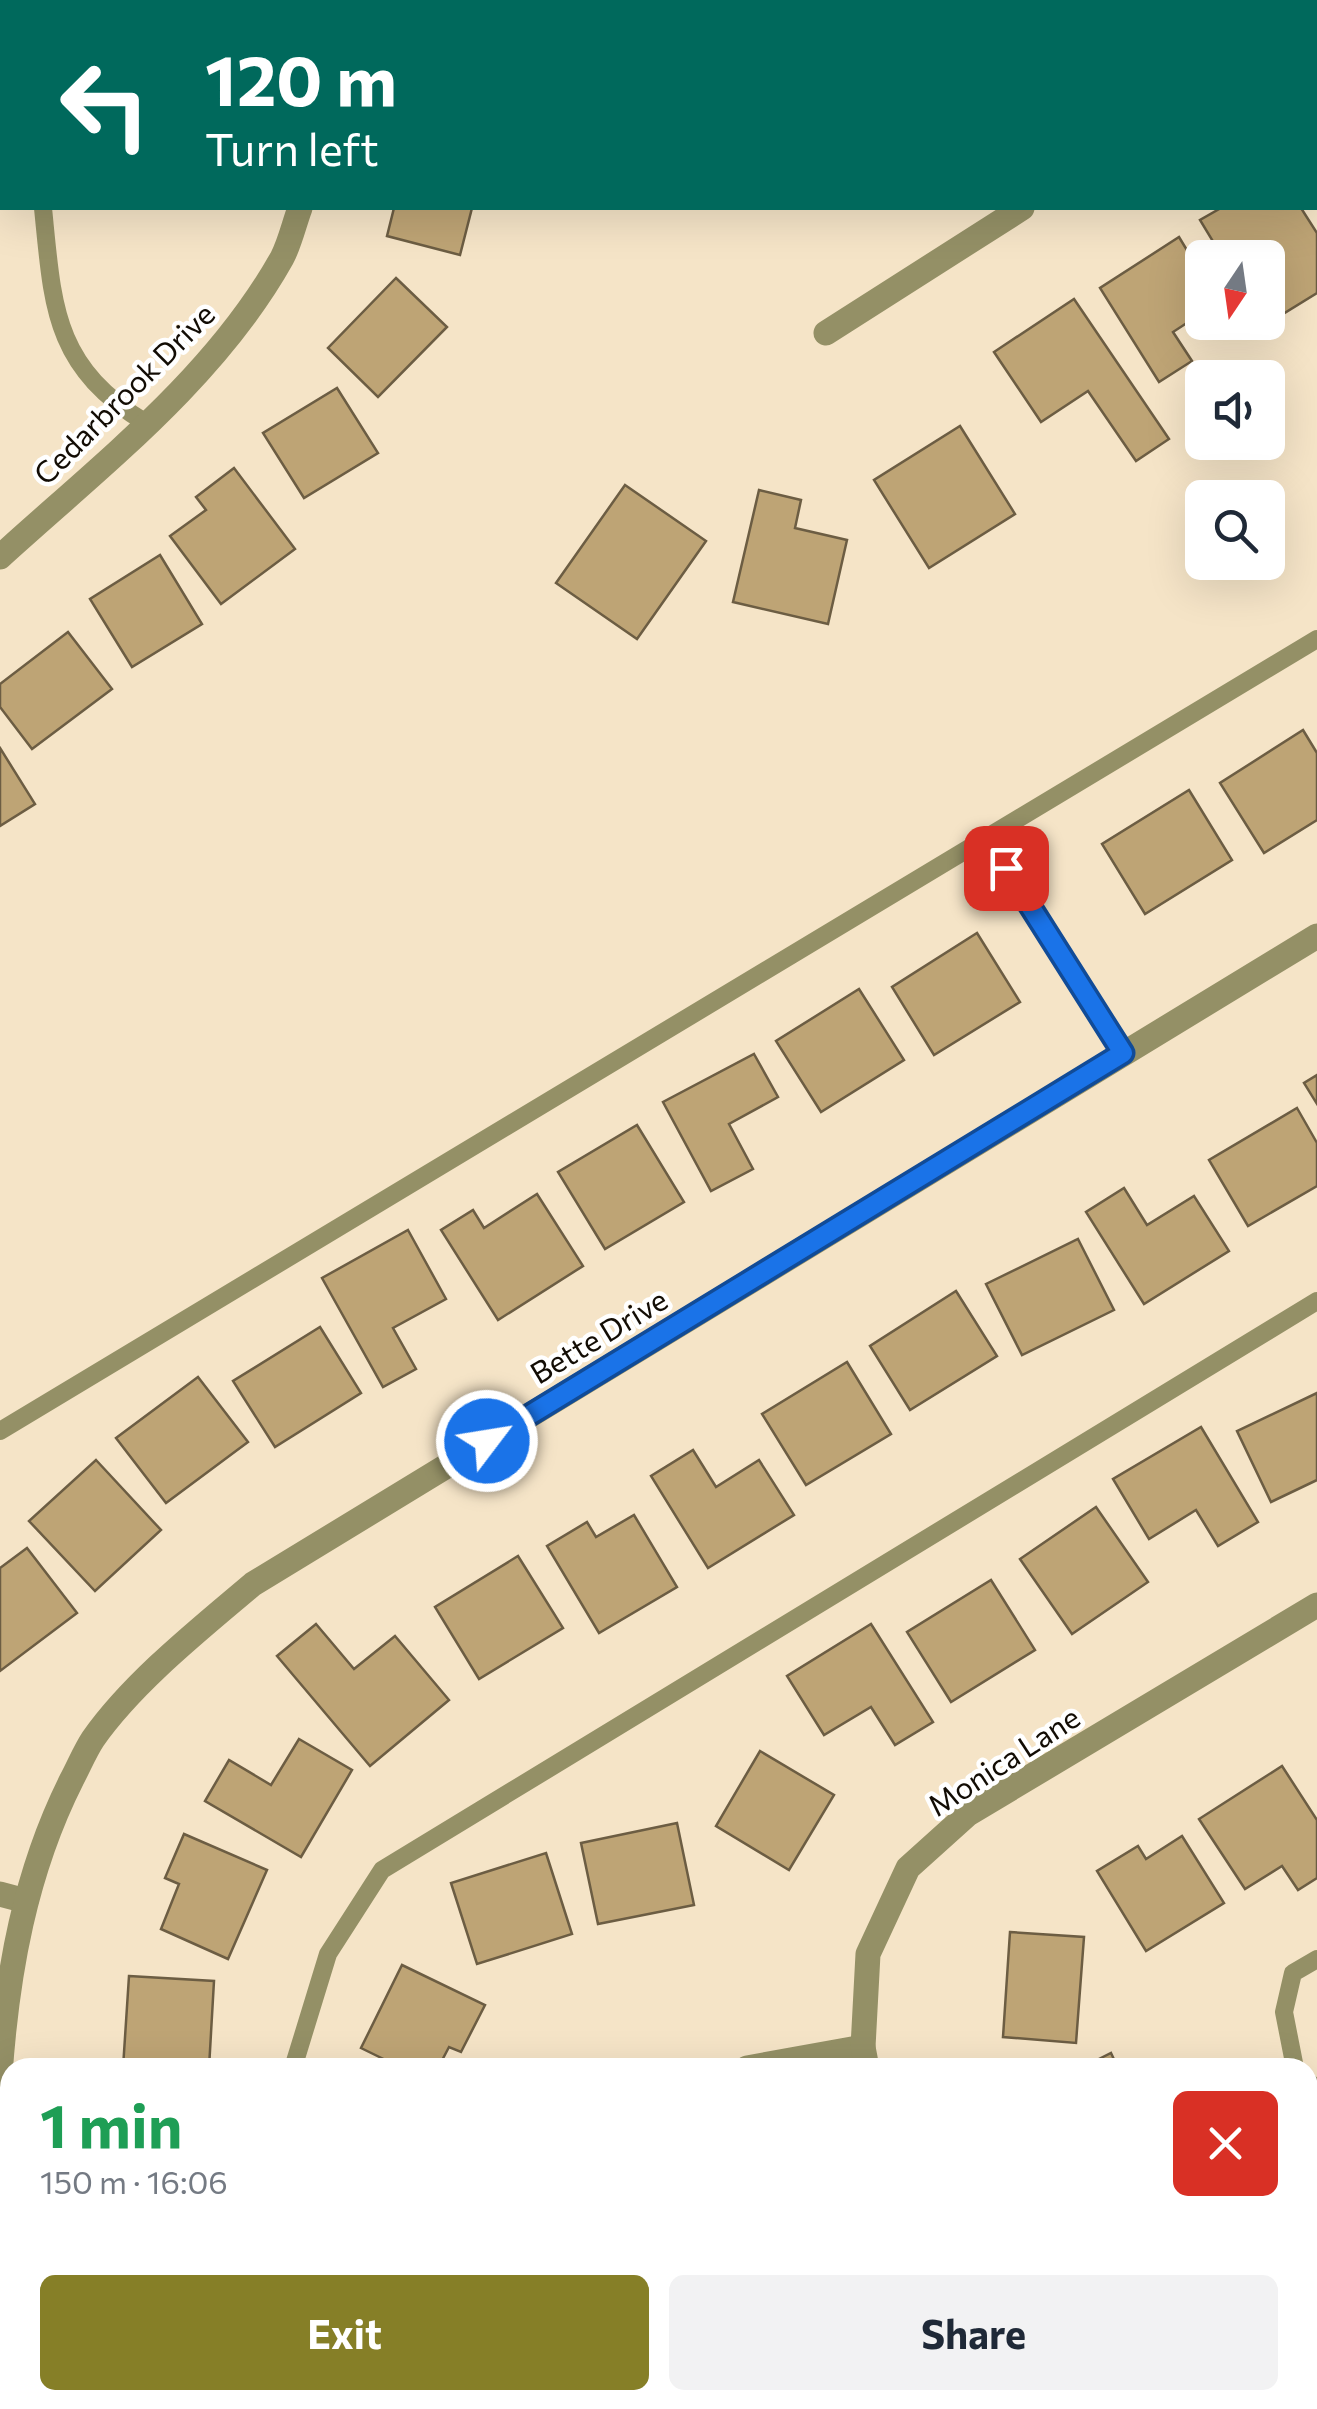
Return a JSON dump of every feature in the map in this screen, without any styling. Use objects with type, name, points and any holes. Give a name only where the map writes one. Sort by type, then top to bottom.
[{"type":"street","name":"Cedarbrook Drive","points":[[0,557],[146,423],[239,325],[284,255],[299,210]]},
{"type":"street","points":[[826,332],[1019,210]]},
{"type":"street","name":"Bette Drive","points":[[1,2058],[5,1999],[26,1901],[49,1824],[93,1739],[158,1666],[252,1584],[1317,936]]},
{"type":"street","name":"Monica Lane","points":[[865,2057],[868,1954],[908,1868],[968,1814],[1317,1606]]},
{"type":"street","points":[[0,1894],[26,1901]]},
{"type":"lane","points":[[43,210],[57,320],[76,361],[120,407],[146,423]]},
{"type":"lane","points":[[0,1430],[1317,639]]},
{"type":"lane","points":[[987,837],[1123,1053]]},
{"type":"lane","points":[[296,2058],[328,1954],[382,1870],[1317,1301]]},
{"type":"lane","points":[[1293,2058],[1284,2012],[1293,1973],[1317,1959]]},
{"type":"building","points":[[394,210],[471,210],[460,255],[387,236]]},
{"type":"building","points":[[1218,210],[1302,210],[1317,233],[1317,293],[1285,313],[1285,240],[1212,240],[1200,220]]},
{"type":"building","points":[[1179,237],[1185,247],[1185,324],[1173,332],[1191,360],[1185,360],[1185,365],[1159,382],[1100,288]]},
{"type":"building","points":[[396,278],[447,327],[378,397],[328,348]]},
{"type":"building","points":[[1074,299],[1169,439],[1136,461],[1088,391],[1041,422],[994,352]]},
{"type":"building","points":[[337,388],[378,453],[304,498],[263,433]]},
{"type":"building","points":[[960,426],[1015,514],[929,568],[874,480]]},
{"type":"building","points":[[234,468],[295,549],[221,604],[170,536],[206,510],[196,497]]},
{"type":"building","points":[[625,485],[706,541],[637,639],[556,583]]},
{"type":"building","points":[[759,490],[801,500],[795,528],[847,540],[828,624],[733,602]]},
{"type":"building","points":[[160,555],[202,624],[132,667],[90,599]]},
{"type":"building","points":[[68,632],[112,689],[32,749],[0,707],[0,684]]},
{"type":"building","points":[[1303,730],[1317,753],[1317,820],[1264,853],[1220,783]]},
{"type":"building","points":[[0,748],[35,804],[0,826]]},
{"type":"building","points":[[1189,790],[1232,860],[1145,914],[1102,844]]},
{"type":"building","points":[[977,933],[1020,1002],[934,1055],[892,987]]},
{"type":"building","points":[[859,989],[904,1060],[821,1112],[776,1041]]},
{"type":"building","points":[[754,1054],[778,1097],[729,1124],[753,1169],[711,1191],[663,1102]]},
{"type":"building","points":[[1317,1075],[1317,1104],[1304,1083]]},
{"type":"building","points":[[1297,1108],[1317,1143],[1317,1186],[1248,1226],[1209,1160]]},
{"type":"building","points":[[637,1125],[684,1202],[605,1249],[558,1172]]},
{"type":"building","points":[[1124,1188],[1147,1225],[1194,1196],[1229,1251],[1144,1304],[1086,1212]]},
{"type":"building","points":[[537,1194],[583,1266],[498,1320],[441,1230],[473,1210],[484,1228]]},
{"type":"building","points":[[408,1230],[446,1299],[393,1328],[416,1369],[383,1387],[322,1278]]},
{"type":"building","points":[[1078,1239],[1114,1310],[1022,1355],[986,1284]]},
{"type":"building","points":[[956,1291],[997,1356],[910,1410],[870,1346]]},
{"type":"building","points":[[320,1327],[361,1393],[275,1447],[233,1381]]},
{"type":"building","points":[[847,1362],[891,1434],[806,1485],[762,1414]]},
{"type":"building","points":[[198,1377],[248,1442],[166,1503],[116,1438]]},
{"type":"building","points":[[1317,1393],[1317,1480],[1271,1502],[1237,1431]]},
{"type":"building","points":[[1201,1427],[1258,1522],[1218,1546],[1196,1510],[1149,1539],[1113,1479]]},
{"type":"building","points":[[693,1450],[716,1487],[759,1460],[794,1515],[708,1568],[651,1476]]},
{"type":"building","points":[[96,1460],[161,1530],[95,1591],[29,1521]]},
{"type":"building","points":[[1096,1507],[1148,1582],[1072,1634],[1020,1559]]},
{"type":"building","points":[[634,1515],[677,1587],[599,1633],[547,1546],[587,1522],[596,1537]]},
{"type":"building","points":[[27,1548],[77,1613],[0,1671],[0,1568]]},
{"type":"building","points":[[518,1556],[563,1628],[479,1679],[435,1607]]},
{"type":"building","points":[[991,1580],[1035,1650],[951,1702],[907,1632]]},
{"type":"building","points":[[316,1624],[354,1669],[395,1636],[449,1700],[370,1766],[277,1656]]},
{"type":"building","points":[[871,1624],[933,1722],[895,1745],[871,1707],[824,1735],[787,1676]]},
{"type":"building","points":[[299,1739],[352,1770],[301,1857],[205,1801],[229,1760],[271,1785]]},
{"type":"building","points":[[760,1751],[834,1795],[789,1870],[716,1826]]},
{"type":"building","points":[[1282,1766],[1317,1820],[1317,1878],[1298,1890],[1282,1866],[1245,1889],[1199,1819]]},
{"type":"building","points":[[677,1823],[694,1905],[598,1924],[581,1843]]},
{"type":"building","points":[[184,1834],[267,1870],[228,1959],[161,1929],[179,1884],[165,1878]]},
{"type":"building","points":[[1182,1836],[1224,1903],[1146,1951],[1097,1871],[1138,1846],[1146,1859]]},
{"type":"building","points":[[546,1853],[572,1934],[477,1964],[451,1883]]},
{"type":"building","points":[[1010,1932],[1084,1937],[1076,2043],[1003,2037]]},
{"type":"building","points":[[402,1965],[485,2005],[461,2052],[449,2047],[443,2058],[382,2058],[361,2048]]},
{"type":"building","points":[[129,1976],[214,1981],[210,2058],[124,2058]]},
{"type":"route","points":[[487,1441],[1123,1053],[1006,868]]}]
